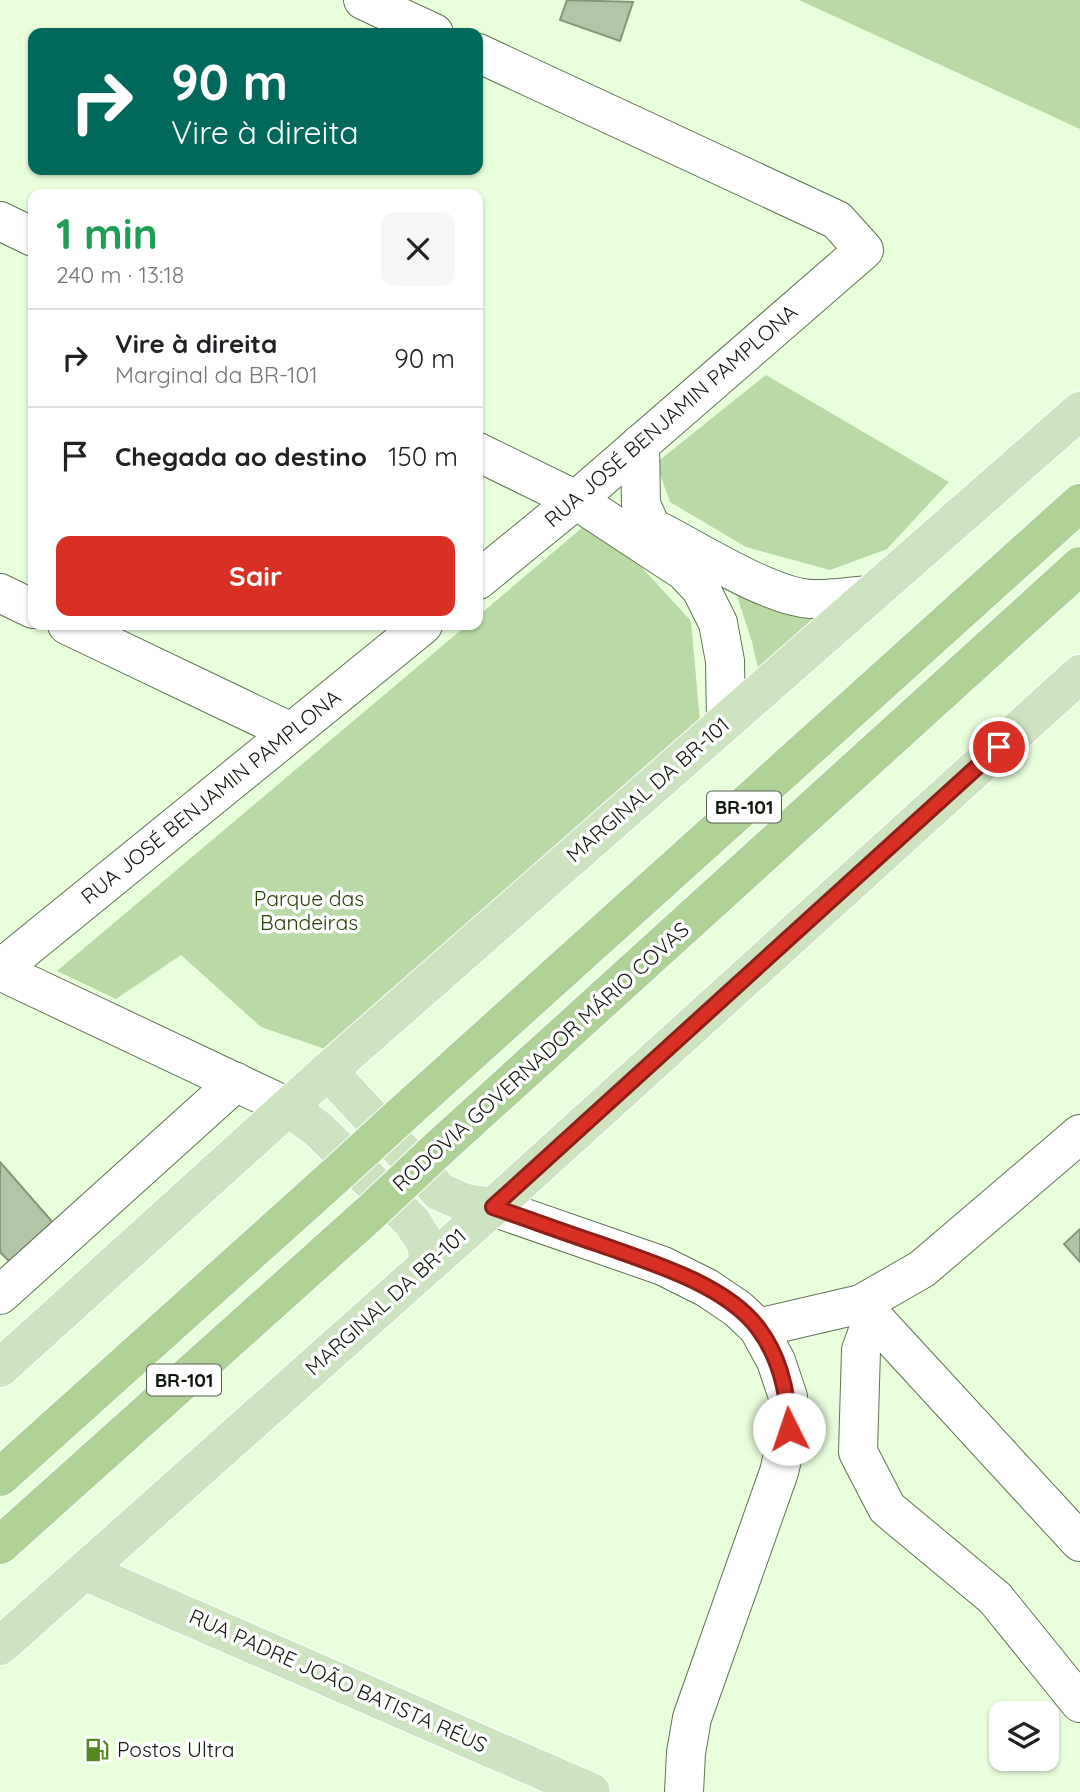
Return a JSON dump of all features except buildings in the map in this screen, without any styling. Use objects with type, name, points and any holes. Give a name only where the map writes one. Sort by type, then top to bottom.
[{"type":"highway","name":"BR-101","points":[[0,1477],[1080,503]]},
{"type":"highway","name":"RODOVIA GOVERNADOR MÁRIO COVAS","points":[[0,1545],[369,1214],[1080,566]]},
{"type":"main road","name":"MARGINAL DA BR-101","points":[[0,1368],[328,1071],[1080,411]]},
{"type":"main road","name":"MARGINAL DA BR-101","points":[[0,1646],[493,1207],[1080,674]]},
{"type":"main road","points":[[328,1071],[440,1192],[466,1203],[493,1207]]},
{"type":"main road","points":[[288,1107],[319,1130],[412,1222],[426,1244],[429,1264]]},
{"type":"main road","name":"RUA PADRE JOÃO BATISTA RÉUS","points":[[84,1571],[592,1792]]},
{"type":"street","points":[[363,0],[423,28]]},
{"type":"street","name":"RUA JOSÉ BENJAMIN PAMPLONA","points":[[483,55],[837,220],[864,250],[576,500],[483,576]]},
{"type":"street","points":[[0,221],[28,235]]},
{"type":"street","points":[[640,444],[641,504],[651,527]]},
{"type":"street","points":[[483,454],[576,500],[651,527],[767,588],[789,596],[811,600],[870,595]]},
{"type":"street","points":[[576,500],[684,571],[701,589],[718,623],[725,661],[726,721]]},
{"type":"street","points":[[0,593],[28,606]]},
{"type":"street","points":[[77,630],[291,732]]},
{"type":"street","name":"RUA JOSÉ BENJAMIN PAMPLONA","points":[[0,970],[417,630]]},
{"type":"street","points":[[0,970],[288,1107]]},
{"type":"street","points":[[0,1295],[236,1082]]},
{"type":"street","points":[[758,1328],[867,1310],[922,1269],[1080,1134]]},
{"type":"street","points":[[493,1207],[663,1266],[708,1288],[758,1328],[776,1361],[788,1397],[789,1429],[779,1472],[692,1718],[686,1753],[684,1792]]},
{"type":"street","points":[[867,1310],[1080,1542]]},
{"type":"street","points":[[867,1310],[861,1350],[858,1452],[887,1508],[995,1598],[1080,1703]]},
{"type":"green space","points":[[799,0],[1080,0],[1080,129]]},
{"type":"green space","points":[[766,375],[949,482],[887,549],[830,570],[746,547],[670,502],[656,463]]},
{"type":"green space","name":"Parque das Bandeiras","points":[[583,527],[636,561],[691,621],[700,722],[328,1050],[261,1027],[181,955],[116,999],[57,971],[461,630],[483,630],[483,612]]},
{"type":"green space","points":[[735,590],[817,618],[759,672]]},
{"type":"place","name":"Postos Ultra","points":[[97,1750]]},
{"type":"route","points":[[789,1429],[788,1397],[776,1361],[758,1328],[738,1310],[708,1288],[663,1266],[493,1207],[999,747]]}]
